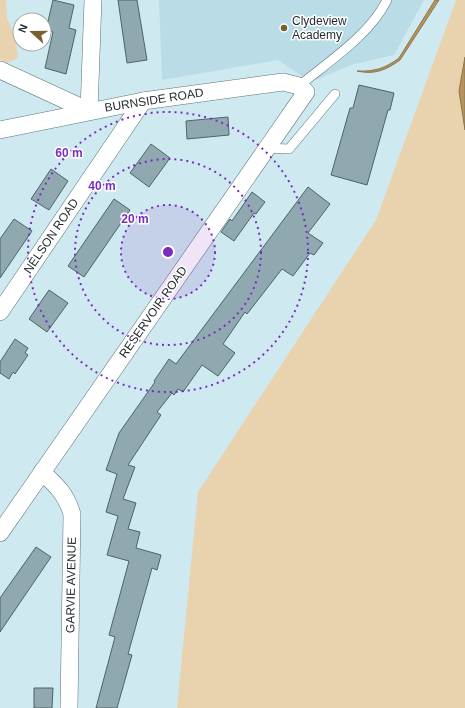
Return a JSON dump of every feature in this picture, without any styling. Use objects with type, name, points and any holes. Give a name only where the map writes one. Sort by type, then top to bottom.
[{"type":"street","points":[[0,70],[89,111],[93,0]]},
{"type":"street","name":"BURNSIDE ROAD","points":[[0,130],[143,100],[283,82],[302,89]]},
{"type":"street","name":"RESERVOIR ROAD","points":[[0,533],[267,148],[302,89]]},
{"type":"street","name":"NELSON ROAD","points":[[0,312],[143,100]]},
{"type":"street","name":"GARVIE AVENUE","points":[[42,472],[62,491],[69,504],[72,514],[69,708]]},
{"type":"lane","points":[[302,89],[364,32],[380,12],[387,0]]},
{"type":"lane","points":[[267,148],[289,149],[335,94]]},
{"type":"shaded area","points":[[0,0],[6,0],[7,19],[12,30],[12,52],[17,52],[18,58],[7,63],[0,59]]},
{"type":"shaded area","name":"Clydeview Academy","points":[[159,0],[424,0],[394,55],[351,65],[311,82],[278,60],[162,80]]},
{"type":"shaded area","points":[[435,0],[439,0],[400,60],[380,71],[357,71],[380,69],[399,58]]},
{"type":"shaded area","points":[[456,0],[465,0],[465,708],[177,708],[198,492],[376,220]]},
{"type":"shaded area","points":[[465,57],[465,130],[459,91]]},
{"type":"building","points":[[53,0],[74,5],[69,28],[76,30],[66,74],[45,68],[49,52],[52,52],[53,32],[52,12],[50,12]]},
{"type":"building","points":[[118,0],[137,0],[147,60],[127,63]]},
{"type":"building","points":[[359,85],[394,93],[367,185],[331,175],[350,108],[353,108]]},
{"type":"building","points":[[228,117],[229,135],[187,139],[186,121]]},
{"type":"building","points":[[151,144],[170,158],[149,187],[130,173]]},
{"type":"building","points":[[51,169],[68,181],[49,210],[31,199]]},
{"type":"building","points":[[308,187],[330,204],[308,233],[323,243],[314,255],[310,253],[293,276],[282,269],[247,314],[245,312],[223,344],[235,353],[218,376],[202,365],[183,392],[178,389],[174,395],[172,393],[157,412],[161,415],[128,465],[135,467],[123,499],[136,503],[128,529],[140,532],[136,548],[161,555],[157,570],[152,568],[128,654],[132,655],[117,708],[96,708],[115,637],[109,635],[129,561],[107,555],[118,516],[106,512],[117,474],[106,470],[119,433],[155,382],[154,381],[169,359],[176,364]]},
{"type":"building","points":[[252,192],[265,202],[256,214],[254,213],[234,241],[221,232],[230,219],[232,221]]},
{"type":"building","points":[[114,199],[130,210],[84,277],[68,266]]},
{"type":"building","points":[[14,219],[32,231],[0,278],[0,239]]},
{"type":"building","points":[[49,290],[68,303],[47,332],[29,319]]},
{"type":"building","points":[[15,339],[28,348],[25,353],[28,355],[15,374],[13,372],[9,379],[0,373],[0,362]]},
{"type":"building","points":[[36,547],[51,557],[0,632],[0,598]]},
{"type":"building","points":[[34,688],[53,688],[52,708],[34,708]]},
{"type":"place","name":"Clydeview Academy","points":[[284,28]]}]
